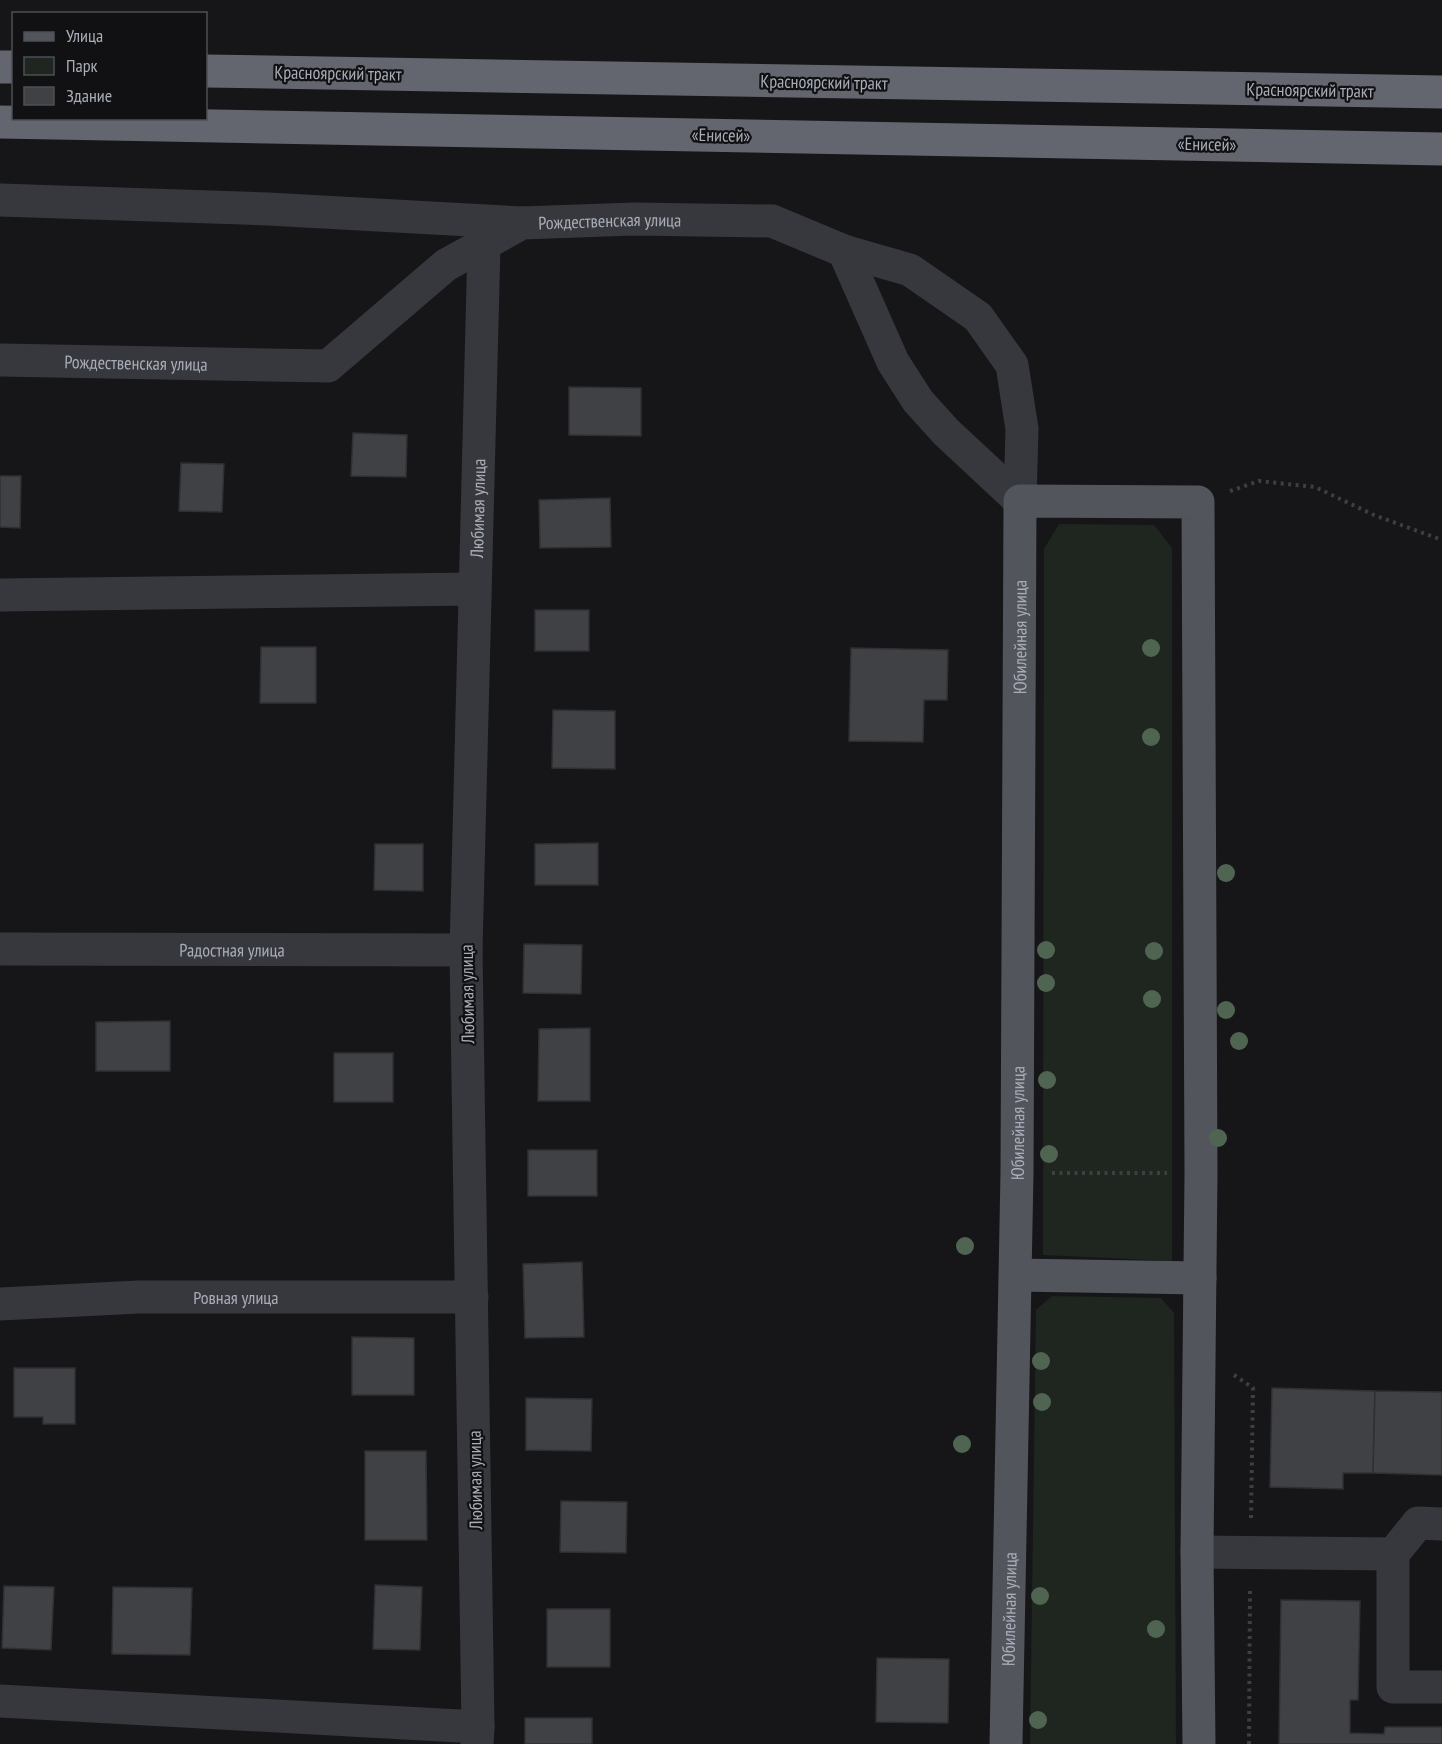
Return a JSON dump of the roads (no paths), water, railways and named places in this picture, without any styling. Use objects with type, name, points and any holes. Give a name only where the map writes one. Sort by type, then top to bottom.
[{"type":"highway","name":"Красноярский тракт","points":[[207,71],[1442,92]]},
{"type":"highway","name":"«Енисей»","points":[[0,122],[1442,149]]},
{"type":"main road","points":[[1020,501],[1198,502],[1200,1278],[1197,1552],[1199,1744]]},
{"type":"main road","name":"Юбилейная улица","points":[[1006,1744],[1018,1150],[1020,501]]},
{"type":"main road","points":[[1016,1275],[1200,1278]]},
{"type":"street","points":[[0,200],[268,209],[522,223]]},
{"type":"street","name":"Рождественская улица","points":[[0,360],[327,366],[446,265],[522,223],[634,219],[772,221],[844,251],[909,270],[978,317],[1012,365],[1022,429],[1020,501]]},
{"type":"street","name":"Любимая улица","points":[[478,1735],[466,950],[484,245]]},
{"type":"street","points":[[844,251],[893,362],[918,401],[946,432],[1020,501]]},
{"type":"street","points":[[0,595],[474,589]]},
{"type":"street","name":"Радостная улица","points":[[0,949],[466,950]]},
{"type":"street","name":"Ровная улица","points":[[0,1304],[139,1297],[472,1297]]},
{"type":"street","points":[[1442,1524],[1418,1523],[1393,1554],[1393,1687],[1442,1687]]},
{"type":"street","points":[[1197,1552],[1393,1554]]},
{"type":"street","points":[[0,1701],[478,1735]]}]
